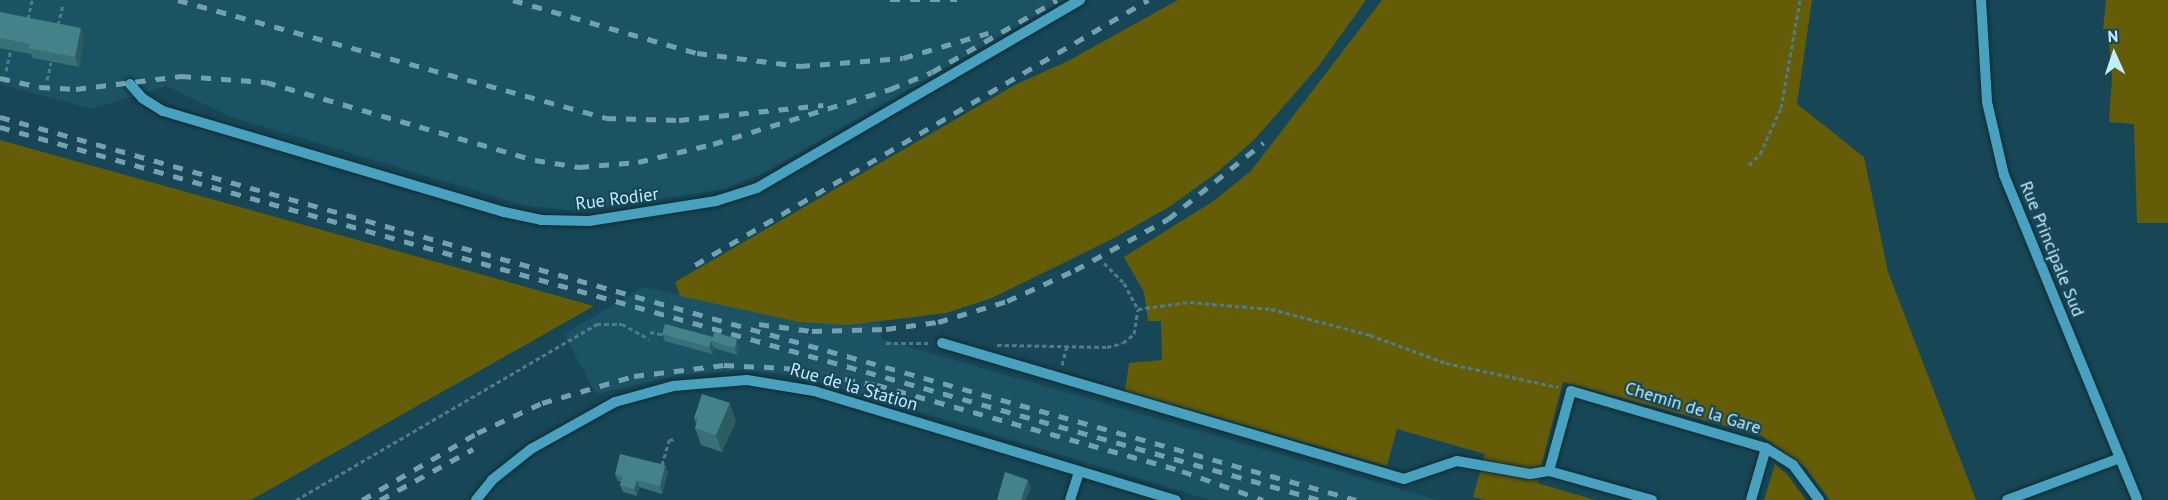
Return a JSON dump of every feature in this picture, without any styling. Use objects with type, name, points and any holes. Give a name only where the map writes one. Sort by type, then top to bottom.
[{"type":"street","name":"Rue Rodier","points":[[130,84],[148,104],[175,115],[504,212],[541,220],[589,221],[716,201],[757,188],[1080,0]]},
{"type":"street","name":"Rue Principale Sud","points":[[1981,0],[1986,93],[2001,163],[2137,500]]},
{"type":"street","points":[[942,343],[1404,479],[1457,461],[1530,474],[1549,471],[1652,500]]},
{"type":"street","name":"Rue de la Station","points":[[476,500],[492,480],[531,449],[595,412],[663,388],[731,380],[805,388],[1176,500]]},
{"type":"street","points":[[1549,471],[1572,391]]},
{"type":"street","name":"Chemin de la Gare","points":[[1572,391],[1766,448],[1793,465],[1819,500]]},
{"type":"street","points":[[1751,500],[1766,448]]},
{"type":"street","points":[[2007,500],[2120,458]]},
{"type":"street","points":[[1070,500],[1079,472]]},
{"type":"path","points":[[26,27],[32,0]]},
{"type":"path","points":[[1749,165],[1760,154],[1781,108],[1800,0]]},
{"type":"path","points":[[57,33],[63,5]]},
{"type":"path","points":[[6,71],[11,50]]},
{"type":"path","points":[[47,80],[51,62]]},
{"type":"path","points":[[990,344],[1107,347],[1123,343],[1134,334],[1138,309],[1124,283],[1104,263]]},
{"type":"path","points":[[1138,309],[1190,302],[1270,309],[1370,335],[1446,363],[1572,391]]},
{"type":"path","points":[[296,500],[597,324],[616,323],[649,339]]},
{"type":"path","points":[[650,332],[666,336]]},
{"type":"path","points":[[886,343],[942,343]]},
{"type":"path","points":[[1058,378],[1067,346]]},
{"type":"path","points":[[655,463],[662,465],[669,440],[674,439]]},
{"type":"shaded area","points":[[0,0],[1063,0],[764,173],[725,189],[580,211],[527,206],[234,118],[166,86],[91,109],[0,84]]},
{"type":"shaded area","points":[[1178,0],[1366,0],[1318,67],[1255,139],[1215,174],[1169,207],[1114,238],[992,298],[946,313],[848,325],[799,322],[680,296],[675,282],[1015,85],[1068,61]]},
{"type":"shaded area","points":[[1382,0],[1812,0],[1797,104],[1864,157],[1888,272],[1976,500],[1829,500],[1805,467],[1762,436],[1563,382],[1537,483],[1595,500],[1484,500],[1473,497],[1485,454],[1397,429],[1387,466],[1125,391],[1129,363],[1162,360],[1161,321],[1148,321],[1144,292],[1124,257],[1212,202],[1251,171]]},
{"type":"shaded area","points":[[2106,0],[2168,0],[2168,223],[2137,223],[2134,124],[2109,122],[2112,78],[2108,29],[2103,29]]},
{"type":"shaded area","points":[[0,140],[594,306],[251,500],[0,500]]},
{"type":"shaded area","points":[[644,287],[799,322],[880,323],[882,339],[1438,500],[1210,500],[798,375],[740,370],[678,375],[596,394],[564,334]]},
{"type":"shaded area","points":[[1775,464],[1787,474],[1806,500],[1764,500]]},
{"type":"building","points":[[0,12],[81,28],[75,57],[29,48],[30,44],[0,38]]},
{"type":"building","points":[[665,324],[713,337],[714,332],[737,339],[735,348],[711,341],[709,347],[662,334]]},
{"type":"building","points":[[702,394],[730,403],[716,435],[695,428],[698,419],[694,418]]},
{"type":"building","points":[[620,454],[665,465],[660,486],[637,480],[634,489],[620,485],[623,476],[615,474]]},
{"type":"building","points":[[1005,472],[1028,480],[1021,500],[997,500]]},
{"type":"railway","points":[[178,0],[606,118],[679,120],[823,105]]},
{"type":"railway","points":[[513,0],[697,53],[800,66],[903,58],[988,33]]},
{"type":"railway","points":[[890,0],[957,0]]},
{"type":"railway","points":[[890,89],[932,72],[1057,0]]},
{"type":"railway","points":[[695,265],[1148,0]]},
{"type":"railway","points":[[0,78],[40,87],[76,89],[181,76],[266,82],[535,160],[579,167],[638,162],[713,144],[897,87]]},
{"type":"railway","points":[[0,117],[1356,500]]},
{"type":"railway","points":[[0,127],[1320,500]]},
{"type":"railway","points":[[759,324],[812,331],[886,329],[938,322],[1007,301],[1075,270],[1168,219],[1263,143]]},
{"type":"railway","points":[[362,500],[477,433],[542,403],[634,376],[724,365],[786,368],[877,385],[1182,471],[1263,500]]},
{"type":"railway","points":[[380,500],[473,449]]}]
